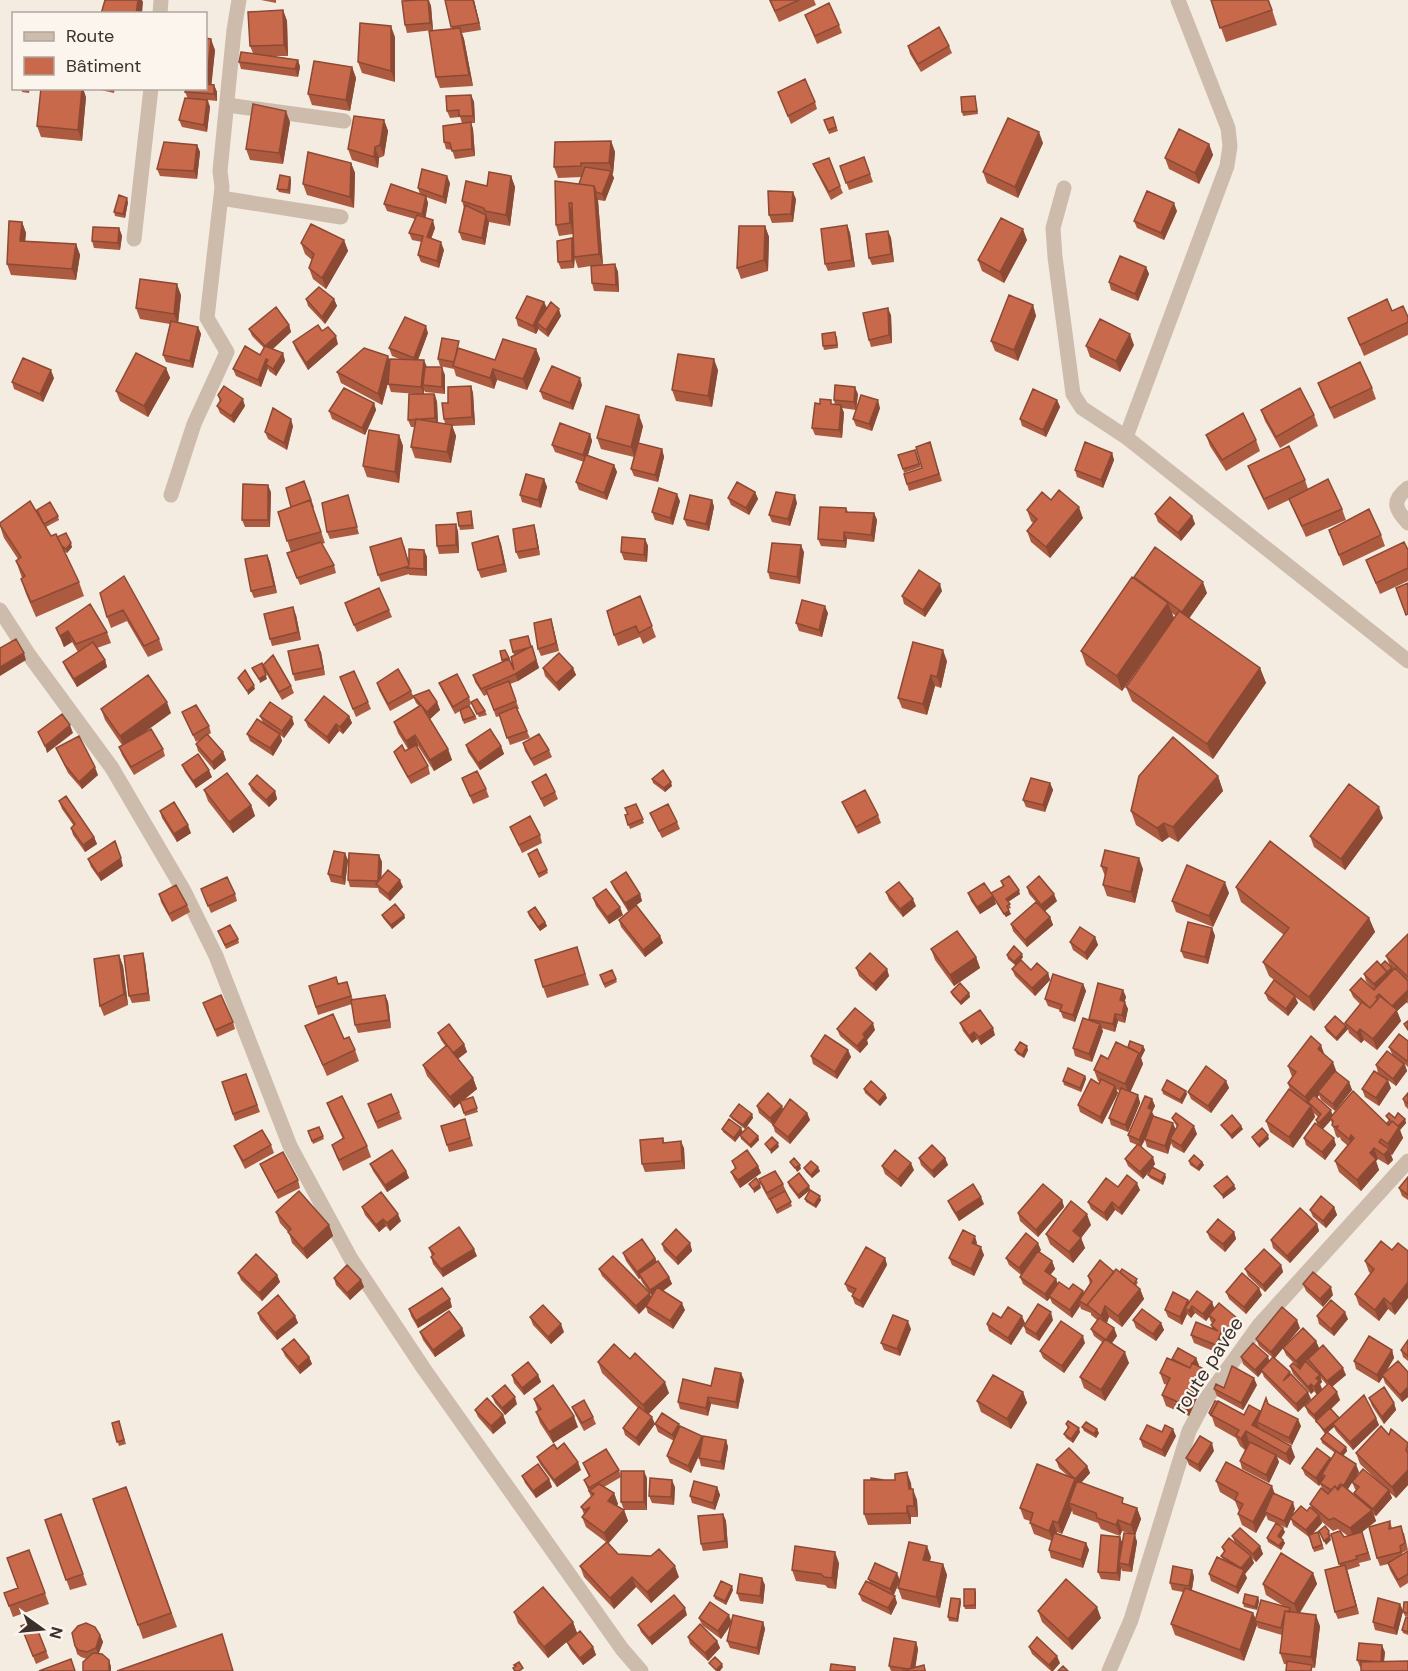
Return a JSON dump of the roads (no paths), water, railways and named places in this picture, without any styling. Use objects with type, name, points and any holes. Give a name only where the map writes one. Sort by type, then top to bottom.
[{"type":"street","points":[[171,495],[194,424],[227,352],[207,318],[221,198],[220,171],[234,30],[239,0]]},
{"type":"street","points":[[1126,436],[1227,166],[1230,146],[1228,128],[1178,0]]},
{"type":"street","points":[[134,239],[151,90]]},
{"type":"street","points":[[227,105],[344,121]]},
{"type":"street","points":[[1064,188],[1053,228],[1054,257],[1077,402],[1082,408],[1126,436],[1408,661]]},
{"type":"street","points":[[221,198],[341,217]]},
{"type":"street","points":[[1408,488],[1396,503],[1397,512],[1408,523]]},
{"type":"street","points":[[0,610],[28,655],[112,768],[184,891],[216,956],[290,1146],[351,1259],[424,1369],[622,1649],[641,1671]]},
{"type":"street","name":"route pavée","points":[[1109,1671],[1131,1620],[1189,1431],[1206,1399],[1260,1324],[1408,1161]]}]
